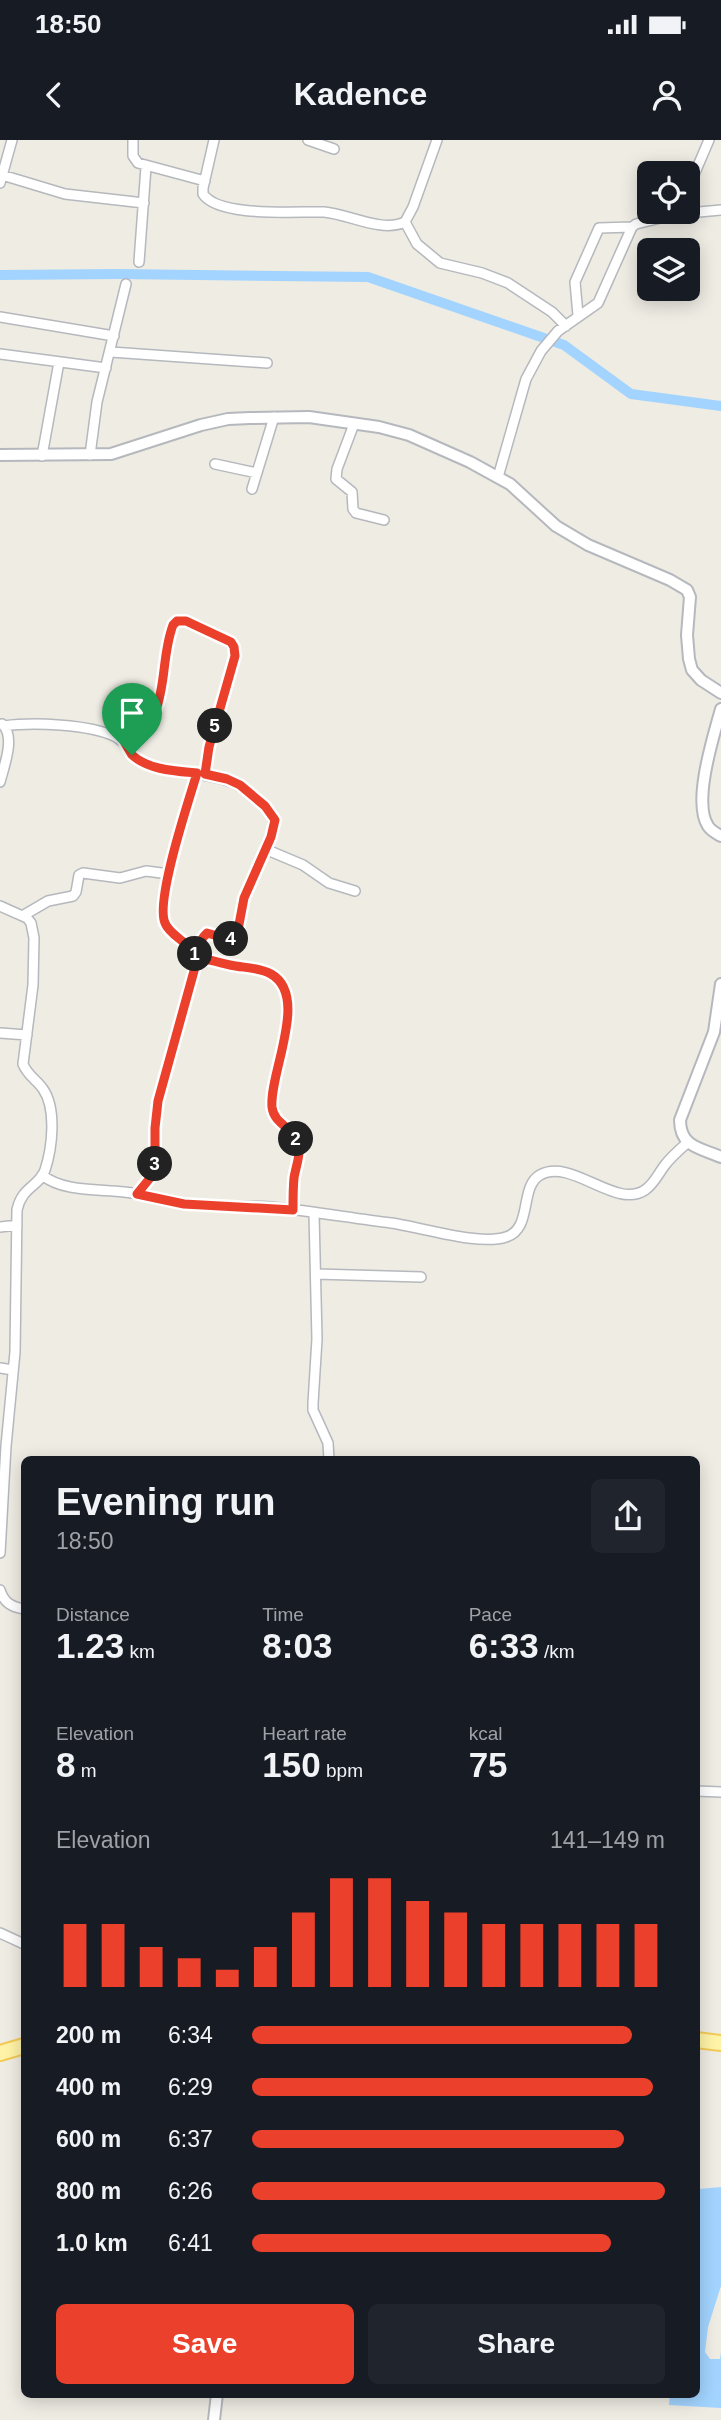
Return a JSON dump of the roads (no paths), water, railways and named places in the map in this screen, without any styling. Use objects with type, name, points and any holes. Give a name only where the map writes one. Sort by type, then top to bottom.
[{"type":"main road","points":[[700,2040],[721,2043]]},
{"type":"main road","points":[[0,2053],[21,2047]]},
{"type":"street","points":[[12,140],[1,179],[65,194],[144,203]]},
{"type":"street","points":[[134,140],[133,156],[138,163],[205,181]]},
{"type":"street","points":[[214,140],[203,194],[210,201],[270,213],[326,212],[385,225],[405,222]]},
{"type":"street","points":[[309,140],[334,149]]},
{"type":"street","points":[[405,222],[437,140]]},
{"type":"street","points":[[700,161],[709,140]]},
{"type":"street","points":[[139,262],[146,167]]},
{"type":"street","points":[[700,211],[721,210]]},
{"type":"street","points":[[405,222],[417,244],[440,263],[482,273],[508,283],[552,312],[562,328]]},
{"type":"street","points":[[578,315],[575,282],[599,229],[632,227],[637,224]]},
{"type":"street","points":[[498,477],[526,379],[541,351],[562,328],[596,305],[632,227]]},
{"type":"street","points":[[90,455],[93,425],[126,284]]},
{"type":"street","points":[[0,317],[114,336]]},
{"type":"street","points":[[111,352],[267,363]]},
{"type":"street","points":[[0,354],[106,368]]},
{"type":"street","points":[[42,456],[59,362]]},
{"type":"street","points":[[253,489],[274,417]]},
{"type":"street","points":[[0,455],[90,455],[120,451],[180,431],[228,419],[310,417],[409,435],[470,462],[510,484],[556,526],[588,545],[687,590],[690,597],[687,635],[692,670],[701,680],[721,693]]},
{"type":"street","points":[[354,424],[335,479],[352,492],[353,509],[356,513],[384,520]]},
{"type":"street","points":[[215,464],[257,473]]},
{"type":"street","points":[[125,743],[144,731],[154,718],[171,628],[177,621],[186,621],[224,638],[234,647],[235,656],[209,747],[169,874],[163,909],[165,923],[195,957],[269,972],[279,979],[284,989],[288,1015],[272,1108],[274,1116],[298,1142],[293,1210]]},
{"type":"street","points":[[721,709],[703,786],[705,821],[711,830],[721,836]]},
{"type":"street","points":[[0,782],[8,738],[2,725],[75,727],[108,734],[125,743],[132,755],[146,764],[227,779],[240,785],[272,814],[274,828],[244,898],[237,935],[228,939],[207,933],[195,957],[158,1101],[155,1168],[137,1194]]},
{"type":"street","points":[[265,849],[303,865],[329,883],[355,891]]},
{"type":"street","points":[[24,915],[48,901],[73,896],[79,875],[83,873],[120,878],[146,870],[169,874]]},
{"type":"street","points":[[0,906],[24,915],[31,923],[35,953],[23,1059],[25,1071],[46,1093],[51,1110],[50,1141],[42,1175],[22,1195],[18,1210],[13,1370],[0,1553]]},
{"type":"street","points":[[721,984],[714,1032],[680,1120],[680,1131],[687,1143],[721,1157]]},
{"type":"street","points":[[0,1033],[27,1035]]},
{"type":"street","points":[[42,1175],[49,1181],[65,1186],[137,1194],[184,1204],[293,1210],[484,1239],[507,1237],[517,1230],[532,1184],[541,1174],[564,1173],[583,1178],[618,1194],[639,1194],[651,1186],[670,1158],[687,1143]]},
{"type":"street","points":[[314,1214],[317,1339],[313,1410],[328,1443],[329,1456]]},
{"type":"street","points":[[0,1227],[17,1225]]},
{"type":"street","points":[[316,1274],[421,1277]]},
{"type":"street","points":[[0,1368],[13,1370]]},
{"type":"street","points":[[0,1590],[6,1603],[21,1609]]},
{"type":"street","points":[[700,1791],[721,1792]]},
{"type":"street","points":[[0,1933],[21,1943]]},
{"type":"street","points":[[214,2420],[217,2398]]},
{"type":"water","points":[[721,2187],[721,2286],[708,2327],[705,2352],[710,2359],[720,2359],[721,2352],[721,2408],[669,2405],[670,2398],[700,2398],[700,2189]]},
{"type":"waterway","points":[[0,275],[368,277],[564,345],[631,394],[721,406]]}]
